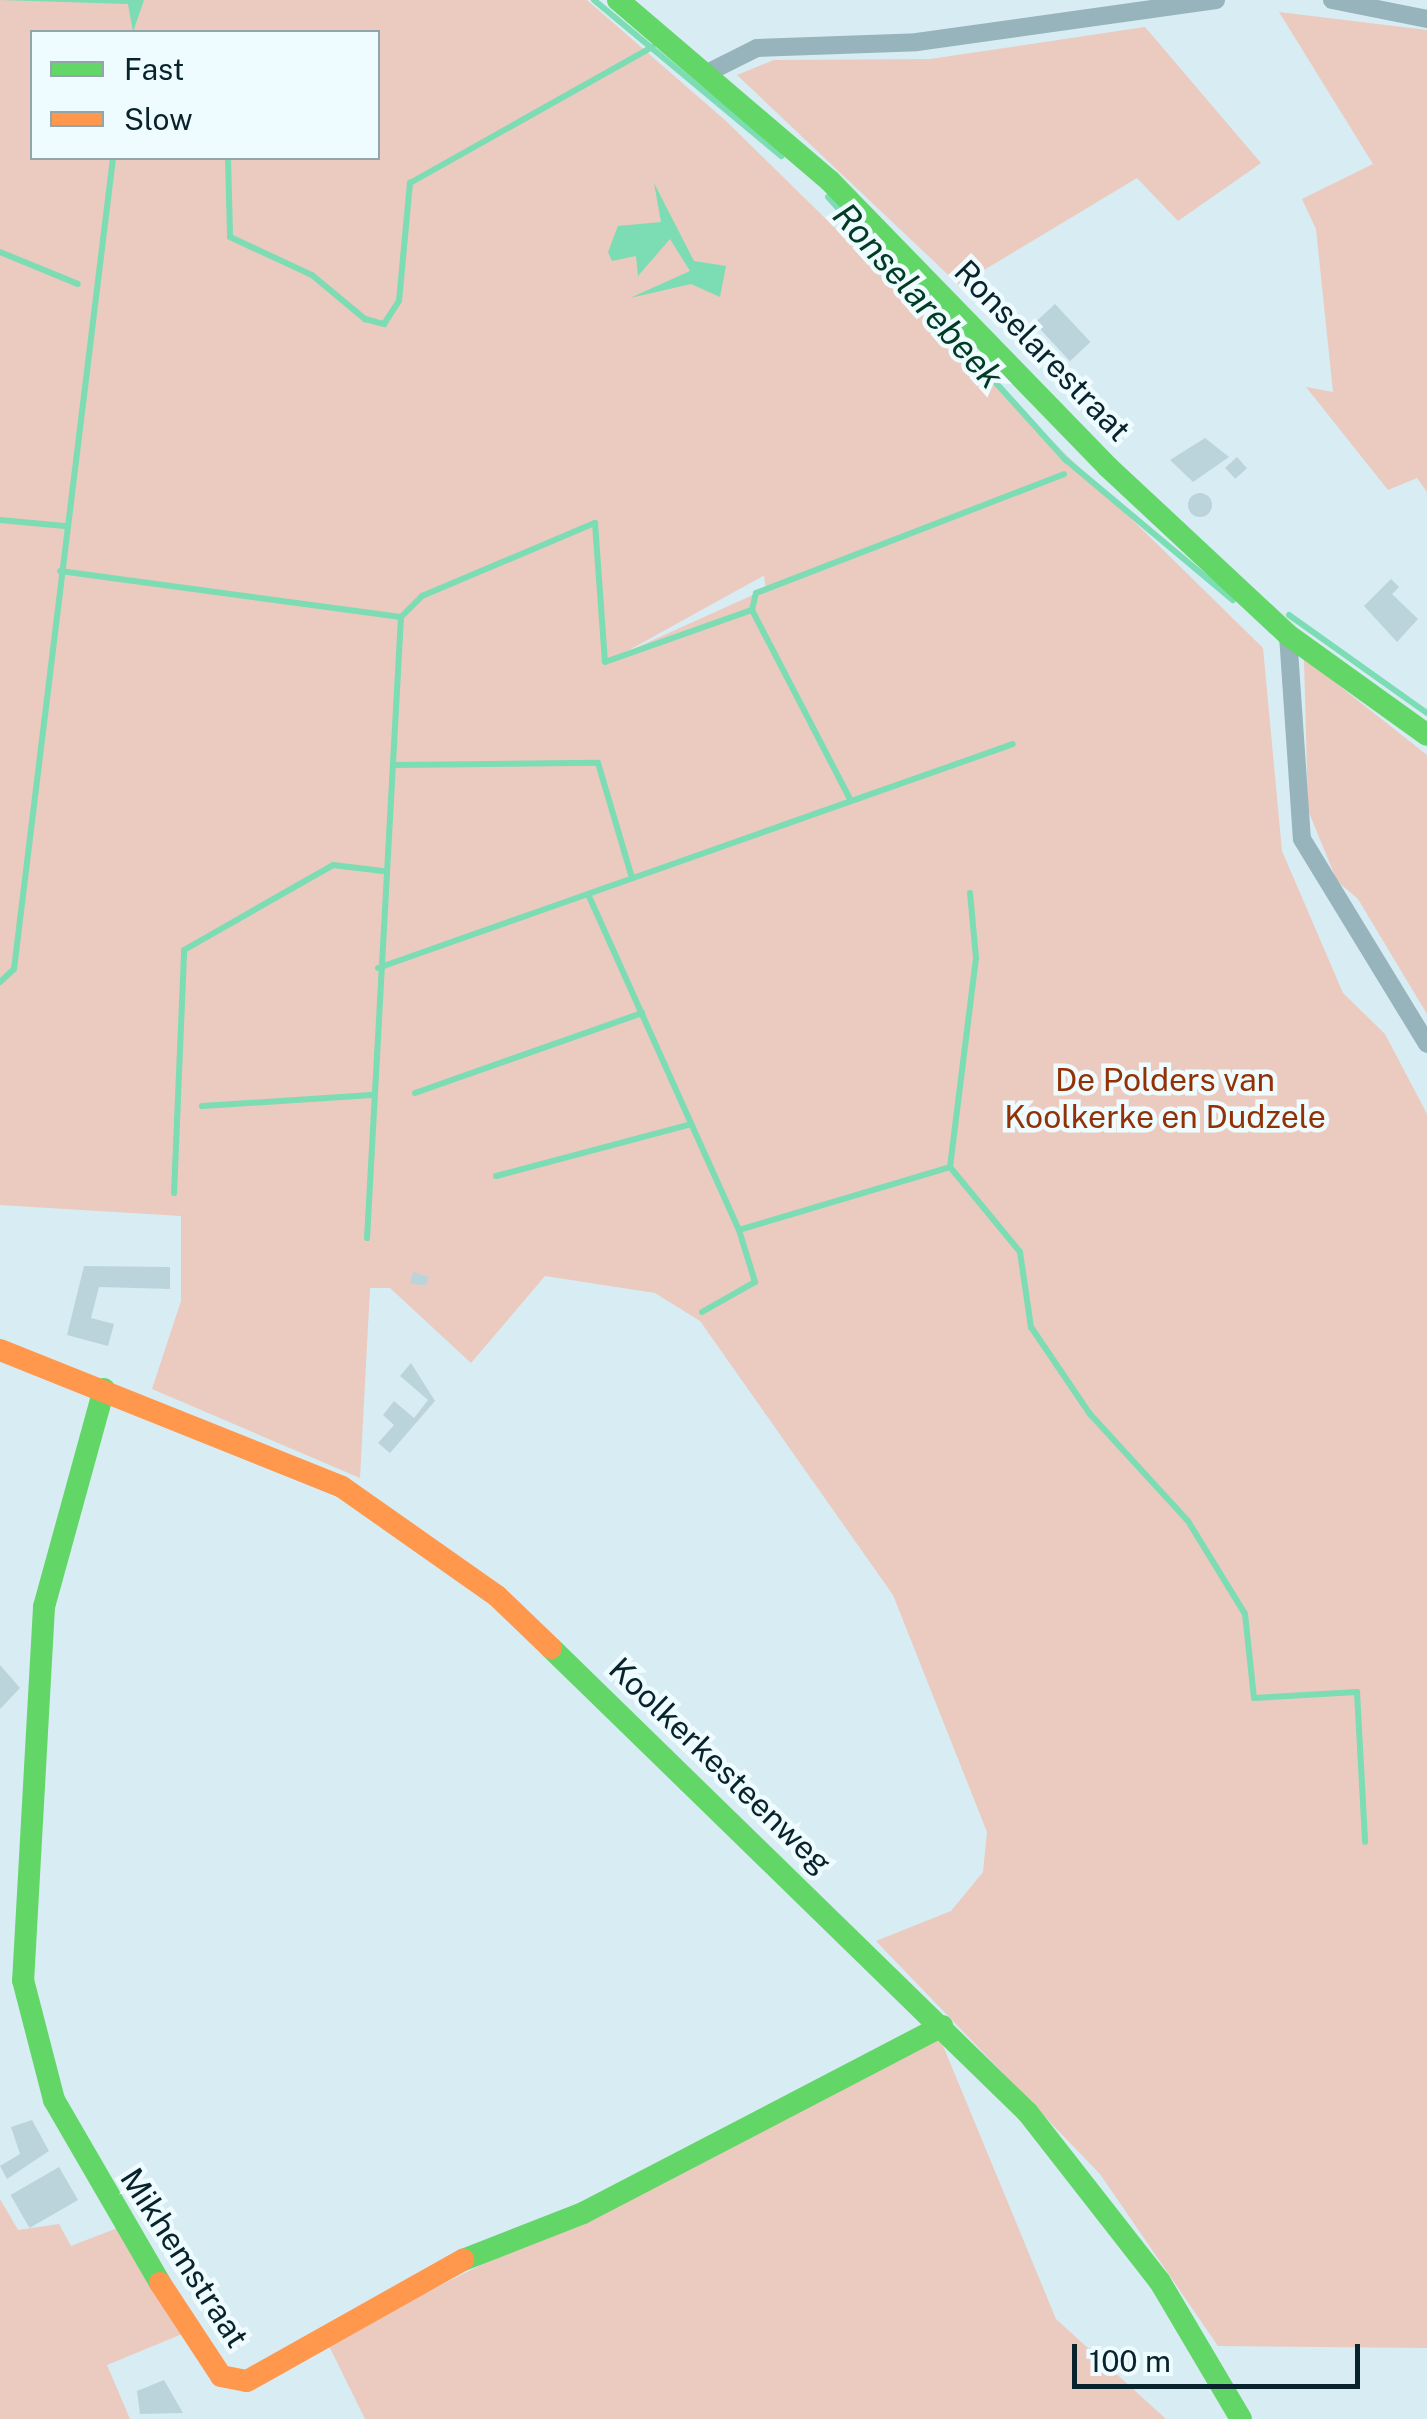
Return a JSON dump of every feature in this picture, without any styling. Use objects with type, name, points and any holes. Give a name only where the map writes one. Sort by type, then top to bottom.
[{"type":"street","name":"Ronselarestraat","points":[[618,0],[892,240],[1108,467],[1288,636],[1427,735]]},
{"type":"street","points":[[705,74],[757,48],[917,42],[1216,0]]},
{"type":"street","points":[[1332,0],[1427,18]]},
{"type":"street","points":[[1288,636],[1302,840],[1427,1044]]},
{"type":"street","name":"Koolkerkesteenweg","points":[[0,1350],[342,1487],[497,1596],[942,2026],[1109,2211],[1241,2419]]},
{"type":"street","name":"Mikhemstraat","points":[[104,1389],[46,1593],[23,1980],[54,2100],[104,2196],[221,2376],[247,2381],[474,2254],[583,2213],[942,2026]]},
{"type":"green space","name":"De Polders van Koolkerke en Dudzele","points":[[0,0],[587,0],[726,121],[1263,648],[1282,851],[1343,993],[1385,1034],[1427,1114],[1427,2348],[1218,2346],[1100,2174],[876,1941],[951,1911],[983,1872],[987,1832],[893,1595],[700,1321],[655,1293],[545,1276],[471,1363],[390,1288],[370,1288],[360,1478],[152,1389],[181,1301],[181,1216],[0,1205]],"holes":[[[763,576],[766,589],[622,654]]]},
{"type":"green space","points":[[1279,12],[1427,30],[1427,492],[1417,478],[1388,490],[1306,387],[1333,392],[1316,229],[1302,199],[1373,164]]},
{"type":"green space","points":[[1145,27],[1261,163],[1178,221],[1137,178],[959,285],[737,75],[774,60],[930,59]]},
{"type":"green space","points":[[1304,658],[1427,755],[1427,1014],[1358,899],[1337,881],[1308,810]]},
{"type":"green space","points":[[939,2036],[1056,2319],[1166,2419],[365,2419],[327,2342]]},
{"type":"green space","points":[[0,2199],[18,2230],[59,2224],[71,2246],[120,2227],[192,2330],[107,2365],[130,2419],[0,2419]]},
{"type":"shaded area","points":[[0,0],[144,0],[134,30],[128,4]]},
{"type":"shaded area","points":[[654,183],[694,261],[726,266],[720,297],[691,284],[630,298],[690,271],[670,239],[638,276],[636,256],[612,261],[608,252],[618,226],[661,222]]},
{"type":"building","points":[[1055,304],[1090,342],[1070,361],[1035,323]]},
{"type":"building","points":[[1205,438],[1229,457],[1193,482],[1170,460]]},
{"type":"building","points":[[1237,457],[1247,468],[1235,479],[1225,468]]},
{"type":"building","points":[[1200,493],[1212,505],[1200,517],[1188,505]]},
{"type":"building","points":[[1391,579],[1399,587],[1392,594],[1418,619],[1397,642],[1364,606]]},
{"type":"building","points":[[84,1266],[170,1267],[170,1289],[99,1287],[91,1318],[114,1324],[108,1346],[67,1335]]},
{"type":"building","points":[[413,1272],[429,1277],[426,1285],[410,1284]]},
{"type":"building","points":[[411,1363],[435,1401],[390,1453],[378,1443],[394,1425],[383,1415],[394,1401],[414,1418],[428,1400],[400,1376]]},
{"type":"building","points":[[0,1665],[20,1688],[0,1709]]},
{"type":"building","points":[[32,2120],[49,2151],[7,2179],[0,2166],[20,2154],[11,2127]]},
{"type":"building","points":[[59,2167],[78,2200],[30,2228],[11,2195]]},
{"type":"building","points":[[164,2380],[183,2413],[140,2414],[137,2391]]},
{"type":"waterway","name":"Ronselarebeek","points":[[594,0],[781,156]]},
{"type":"waterway","points":[[228,160],[230,237],[312,275],[365,319],[384,324],[399,301],[410,183],[652,47]]},
{"type":"waterway","points":[[0,982],[14,969],[113,160]]},
{"type":"waterway","name":"Ronselarebeek","points":[[828,197],[1066,460],[1233,600]]},
{"type":"waterway","points":[[0,252],[78,284]]},
{"type":"waterway","points":[[851,801],[752,610],[756,593],[1064,474]]},
{"type":"waterway","points":[[0,520],[65,526]]},
{"type":"waterway","points":[[401,617],[422,596],[595,523],[605,662],[752,610]]},
{"type":"waterway","points":[[60,571],[401,617],[367,1238]]},
{"type":"waterway","name":"Ronselarebeek","points":[[1289,615],[1427,713]]},
{"type":"waterway","points":[[378,968],[1013,744]]},
{"type":"waterway","points":[[394,765],[598,763],[632,878]]},
{"type":"waterway","points":[[174,1193],[184,950],[333,865],[383,871]]},
{"type":"waterway","points":[[970,893],[976,958],[950,1167],[1020,1252],[1031,1327],[1090,1414],[1188,1521],[1245,1614],[1254,1698],[1357,1692],[1365,1842]]},
{"type":"waterway","points":[[588,894],[739,1230]]},
{"type":"waterway","points":[[415,1093],[642,1013]]},
{"type":"waterway","points":[[202,1106],[372,1095]]},
{"type":"waterway","points":[[496,1176],[691,1124]]},
{"type":"waterway","points":[[702,1312],[755,1282],[739,1230],[950,1167]]},
{"type":"traffic: fast","points":[[618,0],[830,181],[1108,467],[1288,635],[1427,735]]},
{"type":"traffic: fast","points":[[104,1389],[44,1607],[23,1980],[54,2100],[160,2283]]},
{"type":"traffic: fast","points":[[551,1648],[1028,2113],[1160,2282],[1241,2419]]},
{"type":"traffic: fast","points":[[463,2260],[583,2213],[942,2026]]},
{"type":"traffic: slow","points":[[0,1350],[342,1487],[497,1596],[551,1648]]},
{"type":"traffic: slow","points":[[160,2283],[221,2376],[247,2381],[463,2260]]}]
